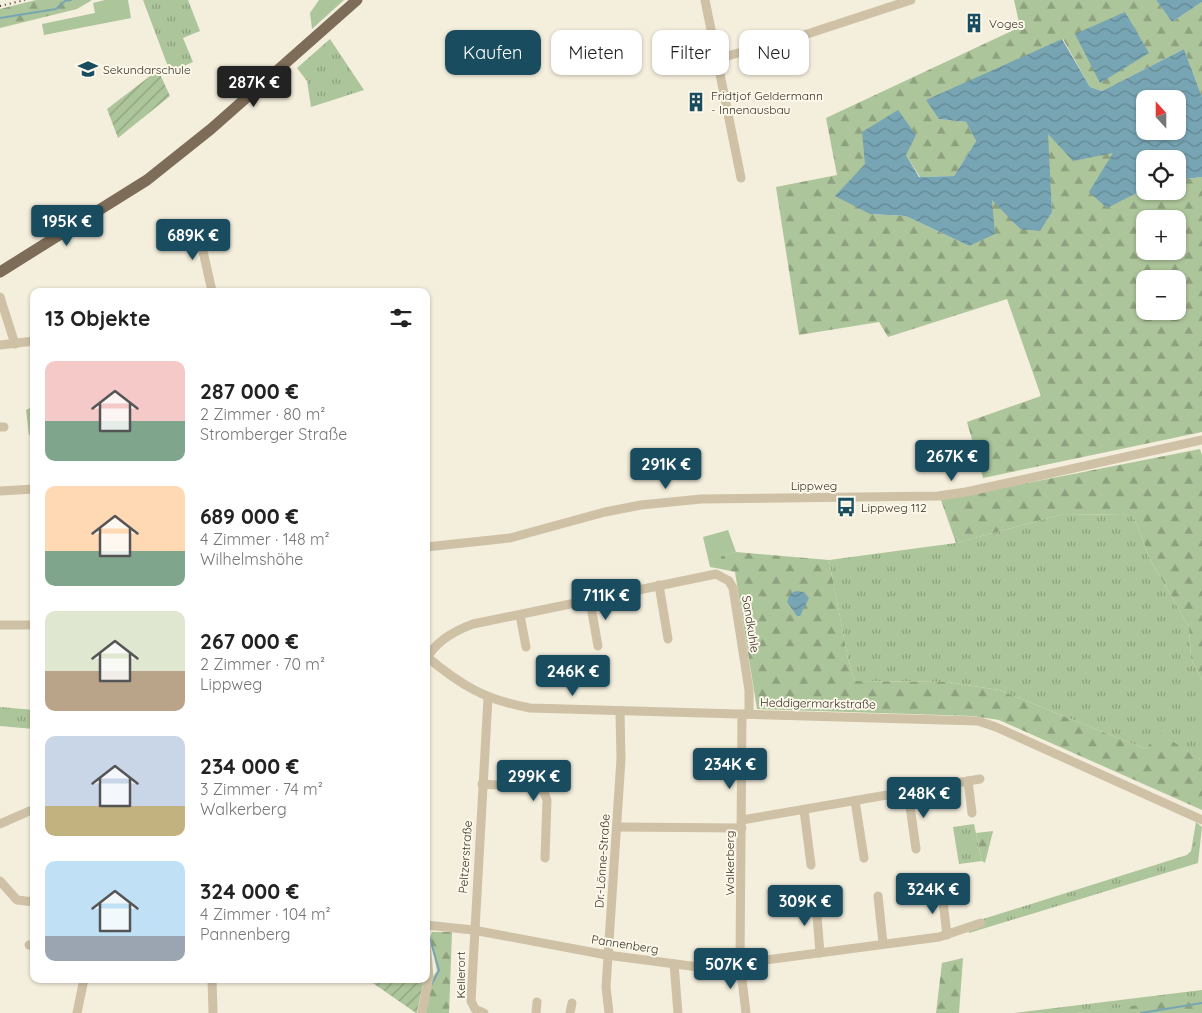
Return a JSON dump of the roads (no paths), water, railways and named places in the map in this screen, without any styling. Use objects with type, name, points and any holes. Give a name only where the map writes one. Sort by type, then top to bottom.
[{"type":"main road","points":[[0,272],[146,180],[211,129],[357,0]]},
{"type":"street","points":[[705,0],[712,30]]},
{"type":"street","points":[[729,56],[798,37],[911,0]]},
{"type":"street","points":[[721,75],[741,178]]},
{"type":"street","points":[[194,225],[202,247],[211,288]]},
{"type":"street","points":[[0,297],[15,344]]},
{"type":"street","points":[[0,345],[30,342]]},
{"type":"street","name":"Lippweg","points":[[430,546],[462,545],[510,538],[605,512],[658,503],[701,499],[911,497],[947,494],[1202,440]]},
{"type":"street","points":[[0,491],[30,489]]},
{"type":"street","name":"Sandkuhle","points":[[430,655],[441,642],[461,629],[473,624],[708,574],[716,574],[729,581],[733,588],[749,690],[746,714]]},
{"type":"street","points":[[659,585],[668,638]]},
{"type":"street","points":[[590,600],[598,646]]},
{"type":"street","points":[[520,615],[526,647]]},
{"type":"street","points":[[0,625],[30,625]]},
{"type":"street","name":"Heddigermarkstraße","points":[[430,660],[449,676],[488,698],[530,708],[978,722],[996,727],[1202,820]]},
{"type":"street","name":"Peltzerstraße","points":[[473,930],[488,698]]},
{"type":"street","name":"Dr.-Lönne-Straße","points":[[609,1013],[606,987],[607,955],[621,759],[620,711]]},
{"type":"street","name":"Walkerberg","points":[[746,714],[740,963],[746,1013]]},
{"type":"street","points":[[617,827],[742,824],[804,810],[980,779]]},
{"type":"street","points":[[968,782],[972,812]]},
{"type":"street","points":[[482,784],[539,788],[544,792],[546,800],[545,858]]},
{"type":"street","points":[[908,792],[916,849]]},
{"type":"street","points":[[855,801],[864,858]]},
{"type":"street","points":[[804,810],[811,865]]},
{"type":"street","points":[[0,824],[30,811]]},
{"type":"street","points":[[0,881],[17,900],[30,902]]},
{"type":"street","points":[[942,893],[947,935]]},
{"type":"street","points":[[878,896],[883,943]]},
{"type":"street","points":[[816,904],[820,953]]},
{"type":"street","name":"Pannenberg","points":[[430,925],[473,930],[607,955],[706,968],[947,935],[981,923]]},
{"type":"street","name":"Kellerort","points":[[473,930],[470,1001],[475,1009],[484,1013]]},
{"type":"street","points":[[674,964],[678,1013]]},
{"type":"street","points":[[77,1013],[83,983]]},
{"type":"street","points":[[212,983],[213,1013]]},
{"type":"street","points":[[422,1013],[429,983]]},
{"type":"street","points":[[536,1013],[537,1002]]},
{"type":"street","points":[[570,1013],[572,1003]]},
{"type":"water","points":[[1156,0],[1202,0],[1202,2],[1172,22]]},
{"type":"water","points":[[1125,12],[1149,53],[1100,83],[1075,34]]},
{"type":"water","points":[[1062,39],[1090,87],[1102,91],[1184,49],[1202,97],[1202,177],[1186,179],[1186,150],[1136,150],[1136,194],[1107,208],[1089,192],[1113,153],[1073,161],[1048,134],[1052,212],[1040,231],[1020,229],[992,200],[995,234],[969,246],[906,216],[870,214],[835,196],[865,164],[862,132],[898,110],[916,135],[906,155],[919,177],[954,176],[976,141],[966,122],[939,119],[926,100]]},
{"type":"water","points":[[796,591],[804,592],[809,598],[800,616],[797,616],[787,602],[790,594]]},
{"type":"waterway","points":[[0,18],[56,9],[65,1],[71,0]]},
{"type":"waterway","points":[[430,939],[439,970],[432,984]]},
{"type":"waterway","points":[[1141,1013],[1202,1003]]},
{"type":"railway","points":[[0,6],[25,0]]},
{"type":"place","name":"Voges","points":[[974,23]]},
{"type":"place","name":"Sekundarschule","points":[[88,69]]},
{"type":"place","name":"Fridtjof Geldermann - Innenausbau","points":[[696,102]]},
{"type":"place","name":"Lippweg 112","points":[[846,507]]}]
